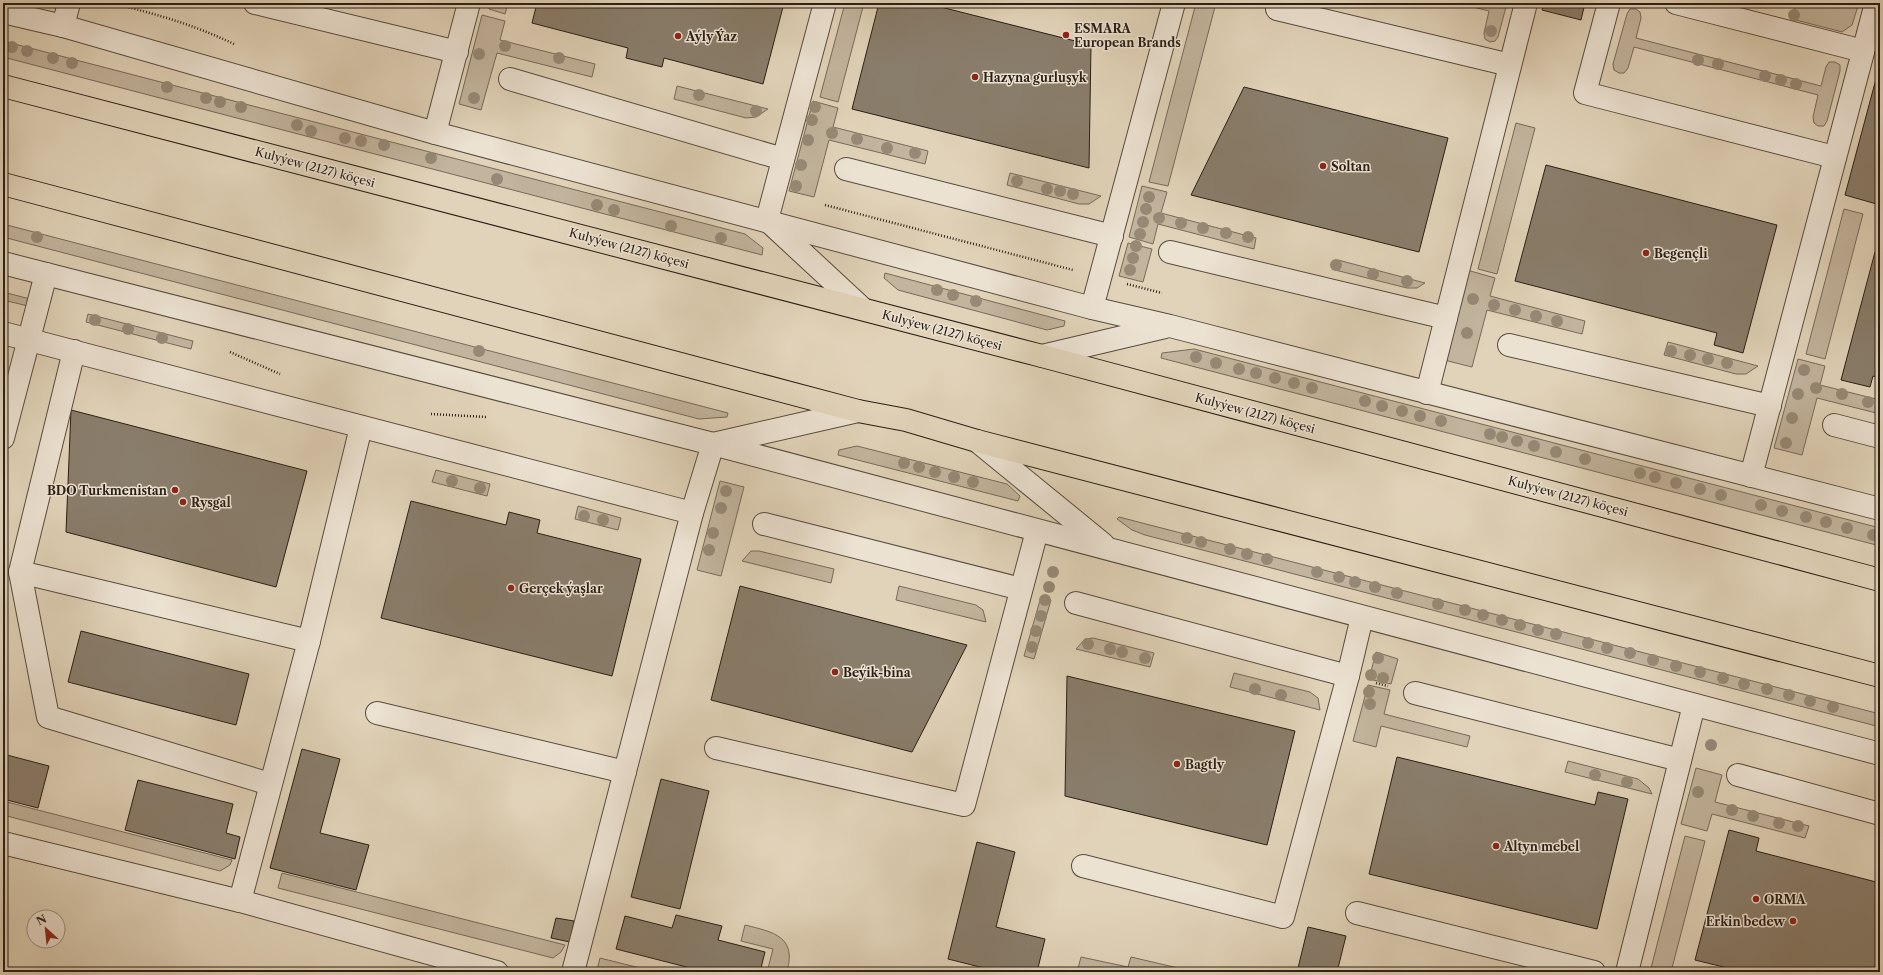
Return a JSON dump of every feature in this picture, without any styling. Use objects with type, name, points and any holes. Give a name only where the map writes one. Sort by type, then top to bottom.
[{"type":"highway","name":"Kulyýew (2127) köçesi","points":[[3,86],[1042,356],[1880,580]]},
{"type":"highway","points":[[3,184],[858,411],[906,420],[977,442],[1880,676]]},
{"type":"street","points":[[63,26],[69,3]]},
{"type":"street","points":[[255,3],[457,52]]},
{"type":"street","points":[[435,133],[469,3]]},
{"type":"street","points":[[767,220],[825,3]]},
{"type":"street","points":[[1092,308],[1174,3]]},
{"type":"street","points":[[1279,3],[1277,9],[1510,65]]},
{"type":"street","points":[[1427,393],[1526,3]]},
{"type":"street","points":[[1609,3],[1585,92],[1834,157]]},
{"type":"street","points":[[1676,3],[1863,51]]},
{"type":"street","points":[[1751,476],[1834,157],[1876,3]]},
{"type":"street","points":[[3,12],[63,26],[435,133],[767,220],[1092,308],[1170,326],[1880,509]]},
{"type":"street","points":[[510,79],[783,160]]},
{"type":"street","points":[[846,169],[1112,236]]},
{"type":"street","points":[[767,220],[863,309]]},
{"type":"street","points":[[1170,252],[1446,318]]},
{"type":"street","points":[[3,263],[713,444],[1880,754]]},
{"type":"street","points":[[3,438],[46,274]]},
{"type":"street","points":[[1042,356],[1170,326]]},
{"type":"street","points":[[3,333],[692,513]]},
{"type":"street","points":[[1509,345],[1770,406]]},
{"type":"street","points":[[74,351],[20,572],[48,717],[270,784]]},
{"type":"street","points":[[713,444],[858,411]]},
{"type":"street","points":[[1834,425],[1880,437]]},
{"type":"street","points":[[240,901],[309,641],[361,427]]},
{"type":"street","points":[[977,442],[1108,548]]},
{"type":"street","points":[[573,972],[692,513],[713,444]]},
{"type":"street","points":[[764,524],[1021,588]]},
{"type":"street","points":[[716,748],[964,805],[1021,588],[1038,531]]},
{"type":"street","points":[[20,572],[309,641]]},
{"type":"street","points":[[1076,603],[1348,676]]},
{"type":"street","points":[[1083,866],[1283,917],[1348,676],[1362,617]]},
{"type":"street","points":[[1415,693],[1680,760]]},
{"type":"street","points":[[1627,972],[1694,705]]},
{"type":"street","points":[[377,713],[625,772]]},
{"type":"street","points":[[1738,775],[1880,814]]},
{"type":"street","points":[[3,843],[240,901],[497,972]]},
{"type":"street","points":[[1357,913],[1594,972]]},
{"type":"path","points":[[112,3],[199,28],[238,46]]},
{"type":"path","points":[[820,204],[1170,295]]},
{"type":"path","points":[[1348,676],[1415,693]]},
{"type":"shaded area","points":[[491,3],[508,3],[505,14],[489,9]]},
{"type":"shaded area","points":[[845,3],[864,3],[838,102],[820,97]]},
{"type":"shaded area","points":[[1196,3],[1216,3],[1168,186],[1149,182]]},
{"type":"shaded area","points":[[1457,3],[1507,3],[1498,37],[1495,41],[1490,42],[1485,39],[1484,33],[1489,11]]},
{"type":"shaded area","points":[[1796,3],[1859,3],[1852,25],[1842,32],[1792,19]]},
{"type":"shaded area","points":[[1630,9],[1636,9],[1640,12],[1641,18],[1636,38],[1821,86],[1826,67],[1829,62],[1835,62],[1840,65],[1840,71],[1827,121],[1824,126],[1818,126],[1814,123],[1813,117],[1818,95],[1634,47],[1628,68],[1624,73],[1619,73],[1614,70],[1613,64],[1627,14]]},
{"type":"shaded area","points":[[482,15],[505,21],[500,40],[595,64],[592,77],[497,53],[481,110],[459,104]]},
{"type":"shaded area","points":[[3,41],[745,234],[763,248],[762,255],[3,57]]},
{"type":"shaded area","points":[[677,86],[768,109],[756,117],[746,118],[674,99]]},
{"type":"shaded area","points":[[813,101],[838,108],[833,127],[928,151],[925,164],[829,140],[814,197],[789,191]]},
{"type":"shaded area","points":[[1516,123],[1535,128],[1497,274],[1478,269]]},
{"type":"shaded area","points":[[1010,173],[1101,196],[1089,204],[1079,204],[1007,185]]},
{"type":"shaded area","points":[[1142,186],[1167,192],[1161,213],[1256,238],[1254,249],[1158,224],[1153,244],[1129,237]]},
{"type":"shaded area","points":[[1844,209],[1863,214],[1825,359],[1806,354]]},
{"type":"shaded area","points":[[3,224],[728,413],[727,417],[699,419],[3,237]]},
{"type":"shaded area","points":[[1128,243],[1152,249],[1143,282],[1119,276]]},
{"type":"shaded area","points":[[1338,260],[1425,283],[1417,288],[1407,288],[1335,270]]},
{"type":"shaded area","points":[[1467,270],[1495,278],[1490,296],[1585,321],[1582,334],[1487,310],[1472,367],[1444,360]]},
{"type":"shaded area","points":[[885,273],[1065,321],[1064,326],[1047,330],[898,290],[884,278]]},
{"type":"shaded area","points":[[3,292],[30,299],[28,306],[3,300]]},
{"type":"shaded area","points":[[88,314],[193,341],[191,349],[86,322]]},
{"type":"shaded area","points":[[1668,342],[1758,366],[1746,374],[1736,374],[1664,355]]},
{"type":"shaded area","points":[[1194,349],[1880,528],[1880,546],[1161,358],[1162,353]]},
{"type":"shaded area","points":[[1798,359],[1825,366],[1820,385],[1880,400],[1880,414],[1817,398],[1802,455],[1774,448]]},
{"type":"shaded area","points":[[857,446],[1007,484],[1020,496],[1018,501],[838,455],[839,450]]},
{"type":"shaded area","points":[[436,470],[490,484],[487,496],[432,482]]},
{"type":"shaded area","points":[[720,481],[744,487],[721,576],[697,570]]},
{"type":"shaded area","points":[[578,506],[621,518],[618,530],[575,519]]},
{"type":"shaded area","points":[[1119,517],[1880,714],[1880,727],[1145,535],[1132,530],[1117,519]]},
{"type":"shaded area","points":[[751,551],[759,551],[834,569],[831,583],[742,561]]},
{"type":"shaded area","points":[[899,586],[976,605],[983,610],[986,622],[896,600]]},
{"type":"shaded area","points":[[1041,597],[1051,600],[1034,659],[1024,656]]},
{"type":"shaded area","points":[[1093,638],[1154,653],[1150,667],[1076,649],[1085,639]]},
{"type":"shaded area","points":[[1376,652],[1398,659],[1391,684],[1369,679]]},
{"type":"shaded area","points":[[1234,673],[1310,692],[1318,698],[1320,710],[1230,687]]},
{"type":"shaded area","points":[[1368,685],[1390,690],[1384,714],[1470,736],[1467,747],[1381,726],[1376,747],[1353,741]]},
{"type":"shaded area","points":[[1568,761],[1638,779],[1649,788],[1652,794],[1565,772]]},
{"type":"shaded area","points":[[1696,768],[1722,775],[1715,802],[1809,826],[1805,838],[1712,814],[1707,831],[1681,824]]},
{"type":"shaded area","points":[[3,801],[232,860],[230,865],[220,871],[3,815]]},
{"type":"shaded area","points":[[1685,836],[1705,841],[1671,972],[1650,972]]},
{"type":"shaded area","points":[[282,873],[565,945],[561,952],[553,958],[278,888]]},
{"type":"shaded area","points":[[745,925],[773,933],[785,943],[789,950],[787,972],[767,972],[773,949],[741,941]]},
{"type":"shaded area","points":[[1081,957],[1128,967],[1131,957],[1191,971],[1077,972]]},
{"type":"shaded area","points":[[600,958],[656,972],[605,972],[597,970]]},
{"type":"building","name":"Aýly Ýaz","points":[[537,3],[784,3],[763,84],[664,58],[662,67],[626,58],[628,48],[532,23]]},
{"type":"building","name":"Hazyna gurluşyk","points":[[879,3],[925,3],[1091,45],[1089,168],[852,109]]},
{"type":"building","points":[[1544,3],[1585,3],[1581,20],[1542,10]]},
{"type":"building","points":[[1880,64],[1880,205],[1845,195]]},
{"type":"building","name":"Soltan","points":[[1244,87],[1448,138],[1419,252],[1191,195]]},
{"type":"building","name":"Begençli","points":[[1546,165],[1777,225],[1743,353],[1714,345],[1717,333],[1515,281]]},
{"type":"building","points":[[1875,252],[1880,253],[1880,378],[1873,376],[1870,387],[1841,380]]},
{"type":"building","name":"Rysgal","points":[[71,410],[307,471],[276,587],[66,532]]},
{"type":"building","name":"Gerçek ýaşlar","points":[[411,501],[506,525],[509,512],[540,520],[537,533],[641,559],[612,676],[381,618]]},
{"type":"building","name":"Beýik-bina","points":[[740,586],[967,645],[912,752],[711,700]]},
{"type":"building","points":[[81,631],[249,674],[236,725],[68,682]]},
{"type":"building","points":[[3,675],[6,676],[3,688]]},
{"type":"building","name":"Bagtly","points":[[1067,676],[1295,731],[1267,845],[1065,796]]},
{"type":"building","points":[[302,749],[340,759],[320,833],[369,845],[356,890],[270,868]]},
{"type":"building","points":[[3,754],[49,766],[38,808],[3,799]]},
{"type":"building","name":"Altyn mebel","points":[[1397,757],[1595,805],[1598,792],[1628,799],[1597,929],[1369,874]]},
{"type":"building","points":[[661,779],[709,791],[680,909],[631,897]]},
{"type":"building","points":[[138,780],[233,804],[226,833],[240,837],[235,859],[125,830]]},
{"type":"building","name":"Erkin bedew","points":[[1729,830],[1759,838],[1756,851],[1880,883],[1880,972],[1744,972],[1695,960]]},
{"type":"building","points":[[977,842],[1015,852],[996,927],[1045,939],[1037,972],[1000,972],[948,959]]},
{"type":"building","points":[[676,915],[722,926],[718,940],[765,952],[760,972],[706,972],[616,949],[625,916],[672,928]]},
{"type":"building","points":[[556,918],[574,921],[570,942],[551,938]]},
{"type":"building","points":[[1308,927],[1346,936],[1337,972],[1297,972]]},
{"type":"place","name":"ESMARA European Brands","points":[[1066,35]]},
{"type":"place","name":"Aýly Ýaz","points":[[678,36]]},
{"type":"place","name":"Hazyna gurluşyk","points":[[975,77]]},
{"type":"place","name":"Soltan","points":[[1323,166]]},
{"type":"place","name":"Begençli","points":[[1646,253]]},
{"type":"place","name":"BDO Turkmenistan","points":[[175,490]]},
{"type":"place","name":"Rysgal","points":[[183,502]]},
{"type":"place","name":"Gerçek ýaşlar","points":[[511,588]]},
{"type":"place","name":"Beýik-bina","points":[[835,672]]},
{"type":"place","name":"Bagtly","points":[[1177,764]]},
{"type":"place","name":"Altyn mebel","points":[[1496,846]]},
{"type":"place","name":"ORMA","points":[[1756,899]]},
{"type":"place","name":"Erkin bedew","points":[[1793,921]]}]
